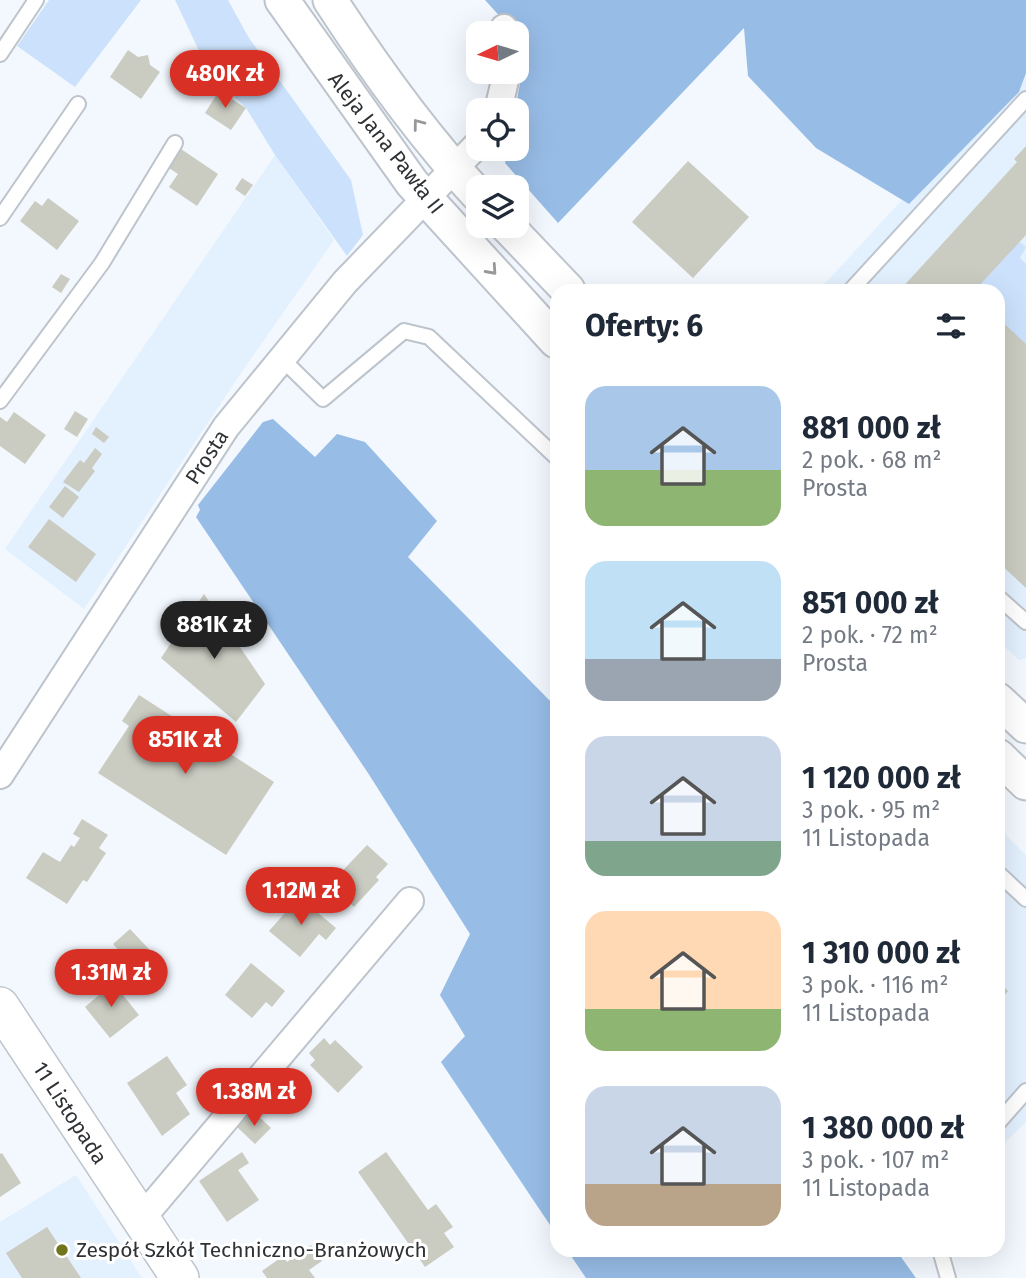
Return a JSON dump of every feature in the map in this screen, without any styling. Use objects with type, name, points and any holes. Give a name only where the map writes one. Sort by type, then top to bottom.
[{"type":"main road","name":"11 Listopada","points":[[0,1006],[180,1278]]},
{"type":"street","name":"Aleja Jana Pawła II","points":[[282,0],[366,121],[425,197],[550,334]]},
{"type":"street","name":"Aleja Jana Pawła II","points":[[330,0],[391,90],[466,182]]},
{"type":"street","name":"Prosta","points":[[0,775],[226,427],[345,282],[466,157]]},
{"type":"street","points":[[518,238],[562,284]]},
{"type":"street","points":[[1005,706],[1026,726]]},
{"type":"street","points":[[1005,763],[1026,783]]},
{"type":"street","points":[[141,1219],[410,901]]},
{"type":"lane","points":[[0,54],[36,0]]},
{"type":"lane","points":[[856,284],[1026,99]]},
{"type":"lane","points":[[0,218],[78,104]]},
{"type":"lane","points":[[0,401],[102,263],[175,143]]},
{"type":"lane","points":[[281,358],[323,399],[404,331],[429,337],[550,451]]},
{"type":"lane","points":[[1005,603],[1025,619]]},
{"type":"lane","points":[[1005,880],[1026,900]]},
{"type":"lane","points":[[1005,1115],[1026,1091]]},
{"type":"lane","points":[[942,1257],[948,1278]]},
{"type":"shaded area","points":[[49,0],[141,0],[75,87],[17,46]]},
{"type":"shaded area","points":[[175,0],[228,0],[249,38],[351,180],[363,235],[347,256],[275,155],[246,108],[209,72]]},
{"type":"shaded area","points":[[485,0],[1026,0],[1026,73],[1019,92],[909,204],[816,148],[748,76],[744,28],[558,223],[529,190],[529,175],[516,175],[505,163],[529,161],[529,98],[517,98],[520,84],[529,84],[529,21],[504,21]]},
{"type":"shaded area","points":[[1026,73],[1026,658],[1019,660],[1005,647],[1005,284],[825,284],[902,200],[909,203],[1019,92]]},
{"type":"shaded area","points":[[275,155],[334,240],[241,373],[84,609],[5,549]]},
{"type":"shaded area","points":[[1008,232],[1026,247],[1020,258],[1026,264],[1026,345],[1005,325],[1005,284],[965,284]]},
{"type":"shaded area","points":[[273,419],[315,457],[337,434],[365,442],[437,521],[408,557],[550,701],[550,1225],[441,1062],[465,1036],[440,995],[470,934],[368,773],[196,517],[200,510],[198,505],[263,422]]},
{"type":"shaded area","points":[[1005,834],[1026,855],[1026,1122],[1005,1142]]},
{"type":"shaded area","name":"Zespół Szkół Techniczno-Branżowych","points":[[76,1175],[142,1278],[0,1278],[0,1222]]},
{"type":"shaded area","points":[[572,1257],[901,1257],[916,1278],[586,1278]]},
{"type":"building","points":[[128,50],[138,57],[148,55],[150,65],[160,72],[141,99],[110,77]]},
{"type":"building","points":[[219,91],[246,108],[231,130],[205,113]]},
{"type":"building","points":[[1026,146],[1026,235],[981,284],[905,284],[1017,162],[1014,159]]},
{"type":"building","points":[[181,149],[218,174],[197,206],[169,187],[178,174],[169,168]]},
{"type":"building","points":[[688,161],[749,217],[693,278],[632,222]]},
{"type":"building","points":[[242,178],[253,185],[245,196],[235,189]]},
{"type":"building","points":[[48,198],[79,221],[57,250],[20,221],[35,201],[42,206]]},
{"type":"building","points":[[61,274],[70,279],[61,293],[52,287]]},
{"type":"building","points":[[1005,324],[1026,344],[1026,588],[1005,568]]},
{"type":"building","points":[[75,411],[88,419],[77,437],[64,429]]},
{"type":"building","points":[[14,412],[46,435],[25,464],[0,446],[0,417],[7,422]]},
{"type":"building","points":[[96,427],[109,437],[104,443],[92,434]]},
{"type":"building","points":[[95,448],[102,454],[92,468],[95,471],[79,492],[63,482],[80,460],[84,463]]},
{"type":"building","points":[[65,486],[79,497],[63,518],[49,507]]},
{"type":"building","points":[[49,519],[96,554],[76,582],[28,547]]},
{"type":"building","points":[[204,594],[265,684],[236,722],[161,658]]},
{"type":"building","points":[[139,695],[274,782],[226,855],[98,773],[129,726],[122,721]]},
{"type":"building","points":[[82,819],[108,835],[99,848],[106,853],[87,882],[83,880],[67,904],[26,878],[43,852],[60,862],[71,845],[74,847],[80,838],[73,834]]},
{"type":"building","points":[[367,845],[388,864],[376,877],[379,880],[354,907],[330,884]]},
{"type":"building","points":[[299,897],[336,928],[326,940],[319,934],[300,957],[269,931]]},
{"type":"building","points":[[130,929],[160,961],[142,977],[113,944]]},
{"type":"building","points":[[251,963],[285,991],[272,1007],[266,1002],[252,1018],[225,995]]},
{"type":"building","points":[[102,981],[108,989],[114,984],[139,1015],[110,1038],[85,1007],[99,995],[93,988]]},
{"type":"building","points":[[324,1038],[330,1045],[335,1040],[363,1067],[338,1093],[310,1065],[315,1060],[309,1053]]},
{"type":"building","points":[[167,1056],[187,1085],[176,1093],[190,1114],[162,1136],[127,1083]]},
{"type":"building","points":[[253,1111],[271,1128],[255,1144],[237,1127]]},
{"type":"building","points":[[242,1152],[249,1163],[238,1170],[259,1200],[227,1222],[199,1181]]},
{"type":"building","points":[[386,1152],[428,1210],[436,1204],[453,1227],[444,1233],[454,1247],[425,1267],[358,1172]]},
{"type":"building","points":[[2,1153],[21,1183],[0,1197],[0,1154]]},
{"type":"building","points":[[47,1227],[81,1278],[22,1278],[6,1253]]},
{"type":"building","points":[[311,1245],[322,1261],[309,1270],[315,1278],[267,1278],[262,1271],[283,1256],[287,1262]]},
{"type":"place","name":"Zespół Szkół Techniczno-Branżowych","points":[[62,1250]]}]
